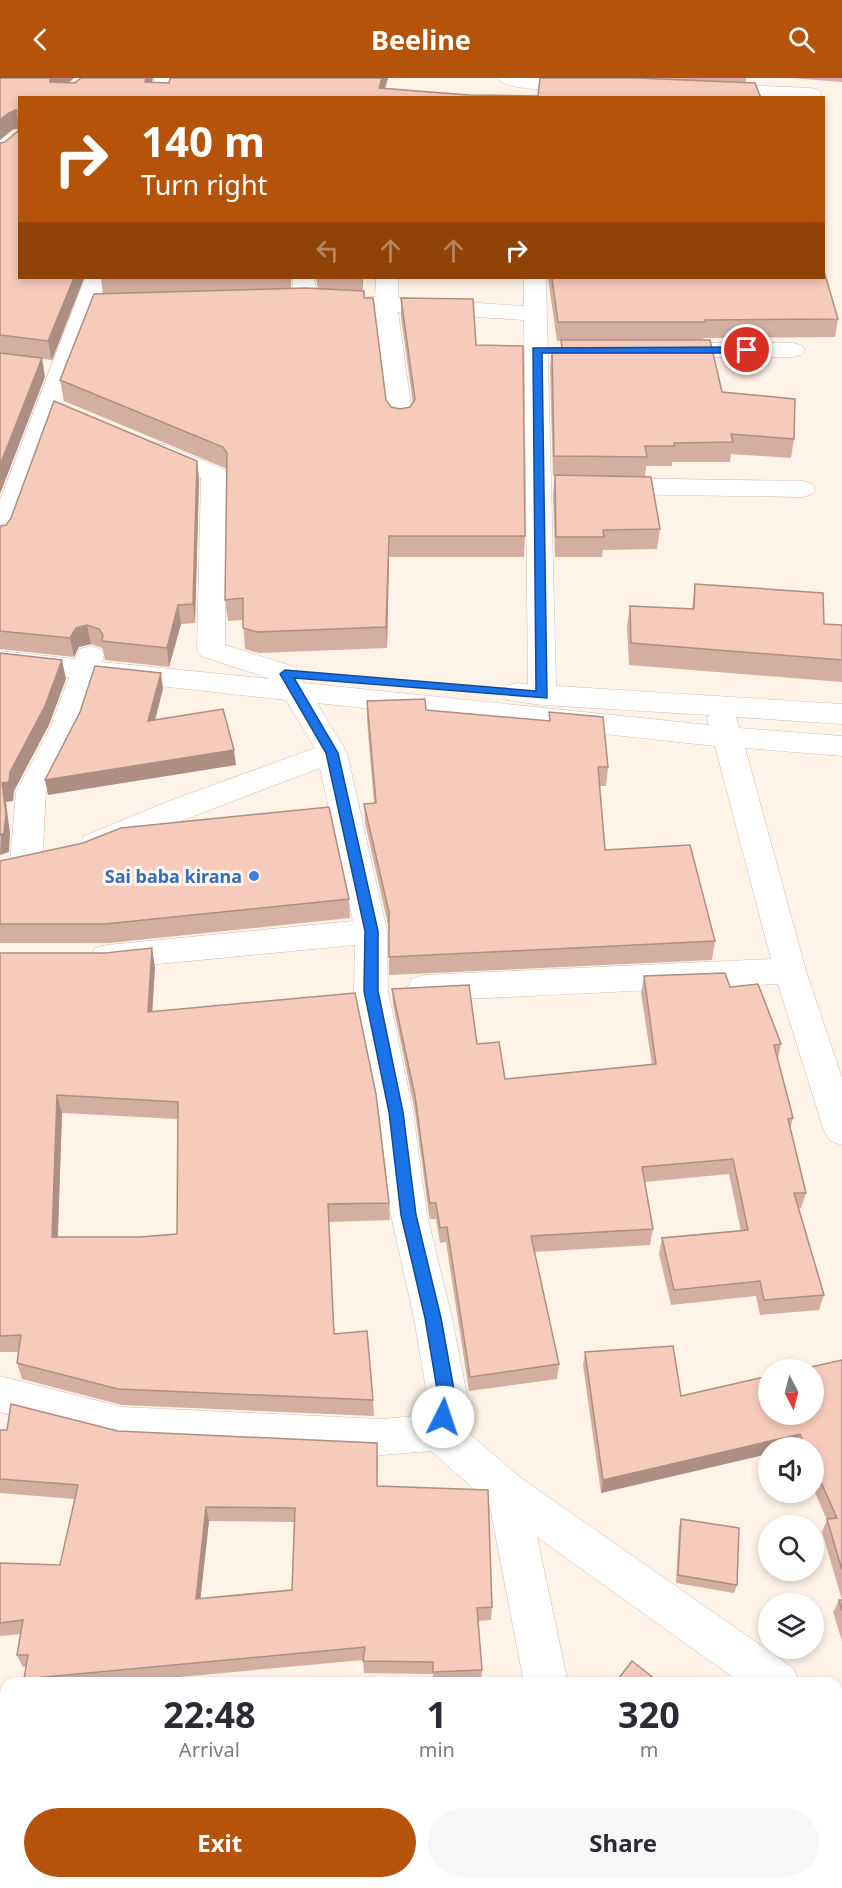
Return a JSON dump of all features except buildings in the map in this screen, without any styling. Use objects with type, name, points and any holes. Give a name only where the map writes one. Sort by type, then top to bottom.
[{"type":"street","points":[[160,96],[165,78]]},
{"type":"street","points":[[502,96],[506,78],[519,81],[603,85]]},
{"type":"street","points":[[697,89],[811,94],[810,96]]},
{"type":"street","points":[[0,536],[31,446],[60,410],[52,369],[98,304],[96,279]]},
{"type":"street","points":[[387,279],[386,305],[401,420]]},
{"type":"street","points":[[535,279],[536,314],[548,350],[564,485],[542,695]]},
{"type":"street","points":[[249,301],[305,288],[386,305],[536,314]]},
{"type":"street","points":[[642,350],[793,350]]},
{"type":"street","points":[[137,442],[214,474],[211,650],[290,682],[718,705],[842,714]]},
{"type":"street","points":[[564,485],[803,489]]},
{"type":"street","points":[[0,647],[88,662]]},
{"type":"street","points":[[0,660],[88,662],[228,670],[290,682],[727,737],[842,746]]},
{"type":"street","points":[[88,662],[66,726],[31,792],[13,865],[60,855],[332,753]]},
{"type":"street","points":[[290,682],[332,753],[371,931],[371,991],[396,1112],[409,1215],[433,1318],[448,1401],[438,1432]]},
{"type":"street","points":[[718,705],[790,971],[842,1131]]},
{"type":"street","points":[[76,957],[109,957],[371,931]]},
{"type":"street","points":[[371,991],[790,971]]},
{"type":"street","points":[[0,1394],[122,1425],[382,1437],[438,1432],[507,1492],[769,1677]]},
{"type":"street","points":[[507,1492],[545,1677]]},
{"type":"place","name":"Sai baba kirana","points":[[254,876]]},
{"type":"route","points":[[443,1417],[448,1401],[433,1318],[409,1215],[396,1112],[371,991],[371,931],[332,753],[285,674],[542,695],[537,350],[747,350]]}]
